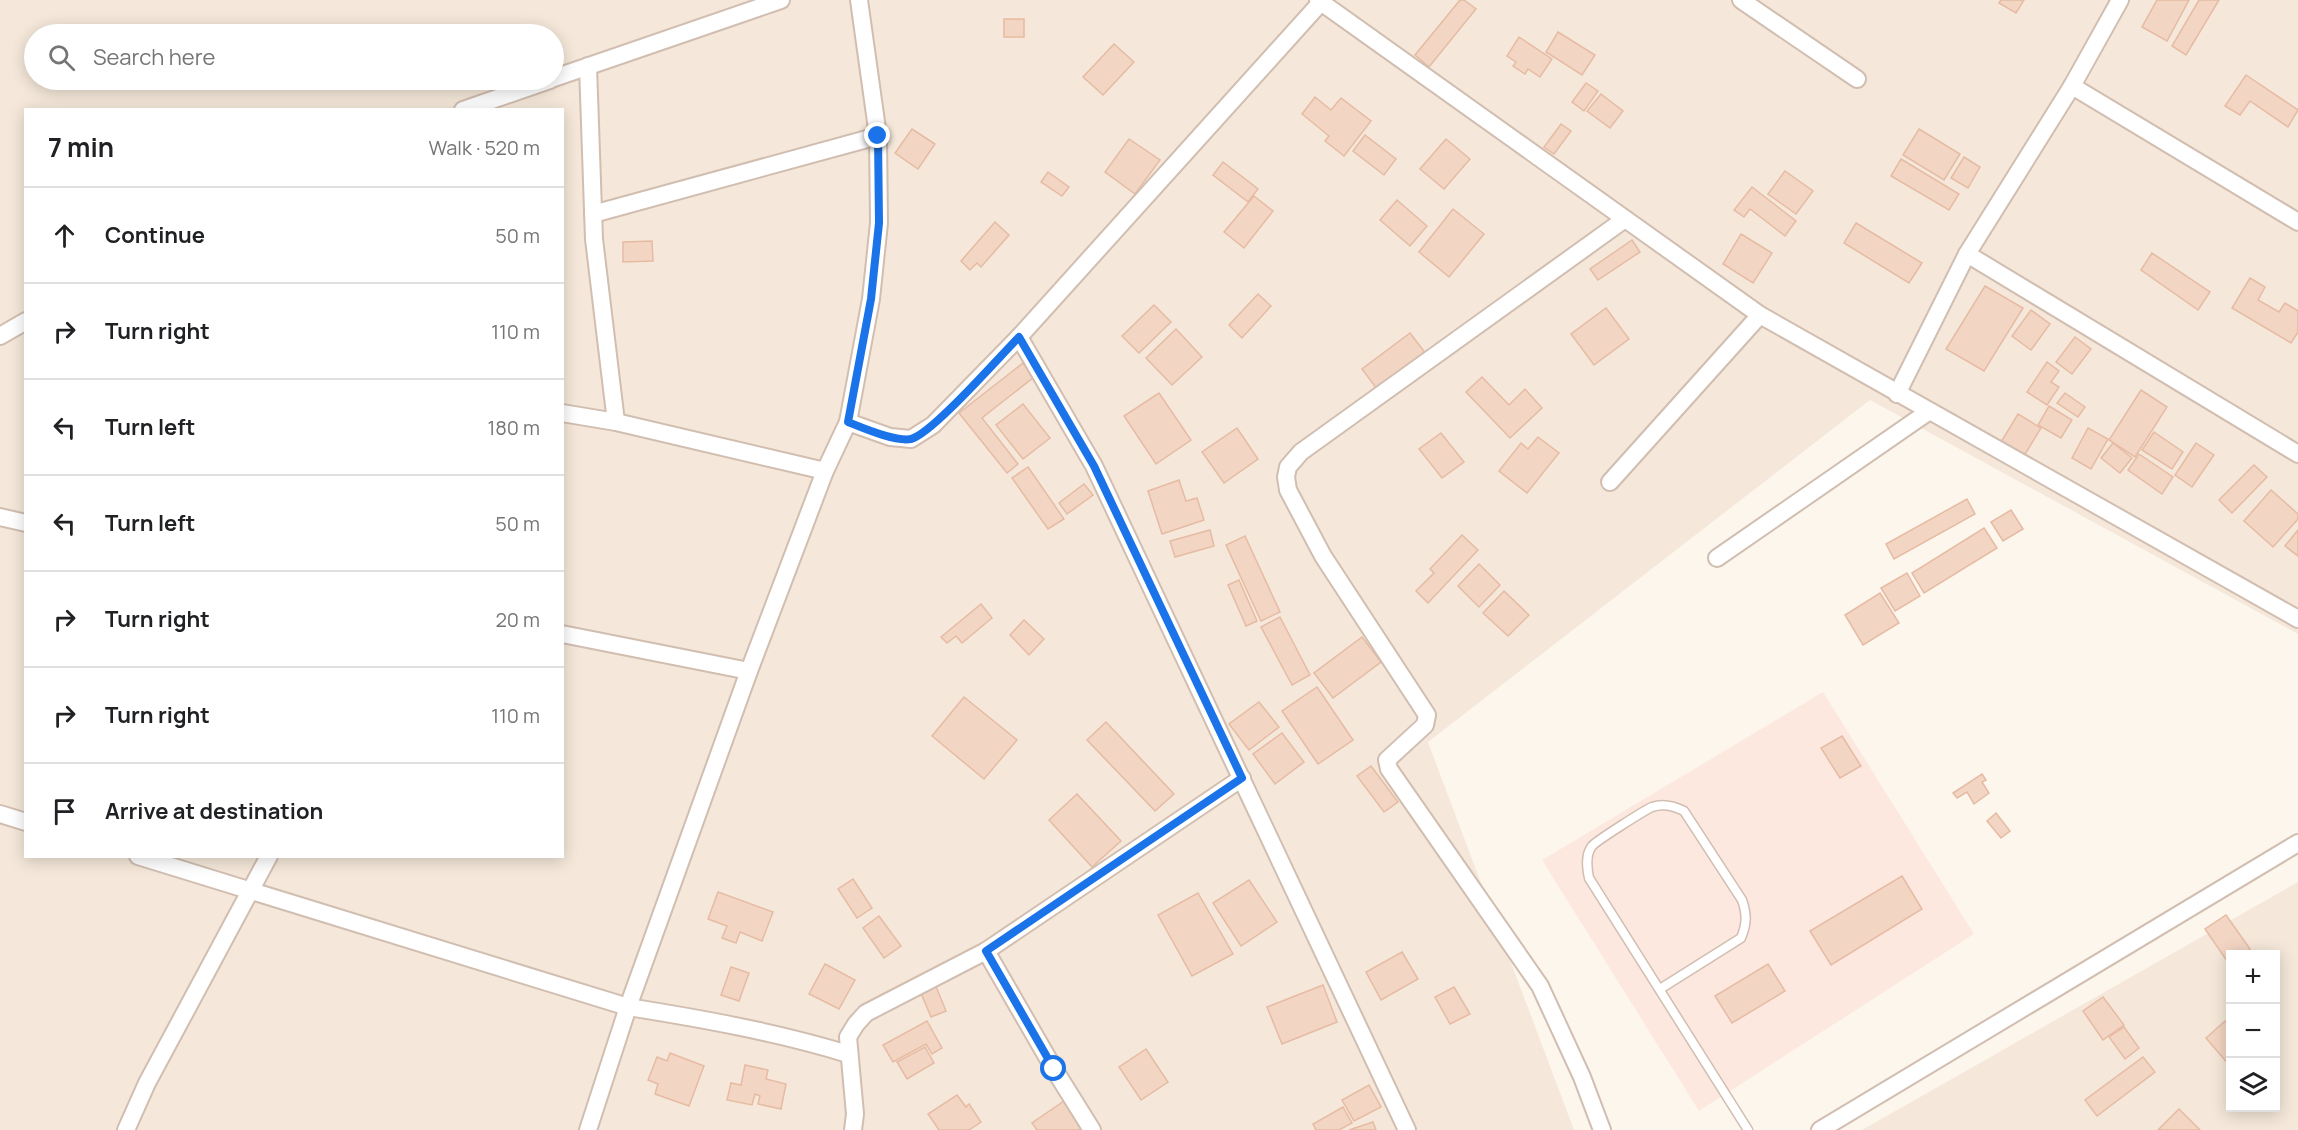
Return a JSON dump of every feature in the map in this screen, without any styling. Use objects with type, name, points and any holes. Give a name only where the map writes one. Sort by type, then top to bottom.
[{"type":"street","points":[[564,75],[781,0]]},
{"type":"street","points":[[588,1130],[628,1007],[749,670],[825,471],[848,422],[873,288],[879,223],[878,136],[859,0]]},
{"type":"street","points":[[1741,0],[1857,79]]},
{"type":"street","points":[[1897,394],[1967,254],[2072,86],[2120,0]]},
{"type":"street","points":[[848,422],[890,437],[911,439],[933,425],[1019,337],[1321,1],[1760,315],[2298,619]]},
{"type":"street","points":[[588,66],[594,239],[616,422]]},
{"type":"street","points":[[2072,86],[2298,222]]},
{"type":"street","points":[[469,108],[520,90]]},
{"type":"street","points":[[593,214],[878,136]]},
{"type":"street","points":[[1602,1130],[1582,1077],[1540,986],[1389,769],[1387,760],[1425,725],[1426,714],[1323,556],[1288,490],[1286,477],[1288,467],[1301,452],[1625,219]]},
{"type":"street","points":[[1967,254],[2298,454]]},
{"type":"street","points":[[1610,482],[1760,315]]},
{"type":"street","points":[[0,336],[24,322]]},
{"type":"street","points":[[1019,337],[1094,466],[1407,1130]]},
{"type":"street","points":[[1717,558],[1928,411]]},
{"type":"street","points":[[564,413],[616,422],[825,471]]},
{"type":"street","points":[[0,517],[24,523]]},
{"type":"street","points":[[564,634],[749,670]]},
{"type":"street","points":[[853,1130],[855,1114],[848,1037],[866,1013],[986,951],[1242,778]]},
{"type":"street","points":[[0,814],[24,821]]},
{"type":"street","points":[[1820,1130],[2298,843]]},
{"type":"street","points":[[144,858],[628,1007],[711,1020],[804,1041],[848,1054]]},
{"type":"street","points":[[126,1130],[147,1083],[268,858]]},
{"type":"street","points":[[986,951],[1092,1130]]},
{"type":"lane","points":[[1660,989],[1741,938],[1746,926],[1746,912],[1742,900],[1684,811],[1665,805],[1652,807],[1592,845],[1587,863],[1589,878],[1748,1130]]},
{"type":"shaded area","points":[[0,0],[2298,0],[2298,634],[1870,400],[1428,742],[1574,1130],[0,1130]]},
{"type":"shaded area","points":[[1823,692],[1974,934],[1699,1111],[1542,860]]},
{"type":"shaded area","points":[[2298,882],[2298,1130],[1862,1130]]},
{"type":"building","points":[[1460,0],[1464,0],[1476,9],[1429,67],[1415,55]]},
{"type":"building","points":[[2001,0],[2024,0],[2016,13],[1999,3]]},
{"type":"building","points":[[2157,0],[2189,0],[2167,41],[2142,27]]},
{"type":"building","points":[[2199,0],[2219,0],[2186,55],[2172,46]]},
{"type":"building","points":[[1004,19],[1024,19],[1024,37],[1004,37]]},
{"type":"building","points":[[1558,32],[1595,55],[1582,75],[1546,52]]},
{"type":"building","points":[[1519,37],[1552,59],[1540,77],[1528,69],[1525,74],[1513,66],[1516,62],[1507,56]]},
{"type":"building","points":[[1114,44],[1134,62],[1103,95],[1083,77]]},
{"type":"building","points":[[2246,75],[2298,110],[2288,127],[2250,101],[2240,115],[2225,106]]},
{"type":"building","points":[[1586,83],[1598,91],[1584,111],[1572,102]]},
{"type":"building","points":[[1601,94],[1623,111],[1610,128],[1587,111]]},
{"type":"building","points":[[1315,97],[1331,110],[1341,98],[1371,121],[1344,156],[1325,141],[1329,136],[1302,114]]},
{"type":"building","points":[[1561,124],[1571,131],[1554,154],[1544,147]]},
{"type":"building","points":[[912,129],[935,144],[918,169],[895,153]]},
{"type":"building","points":[[1919,129],[1960,154],[1944,180],[1903,155]]},
{"type":"building","points":[[1365,135],[1396,159],[1384,175],[1353,151]]},
{"type":"building","points":[[1129,139],[1160,160],[1135,194],[1105,172]]},
{"type":"building","points":[[1446,139],[1470,159],[1444,189],[1420,169]]},
{"type":"building","points":[[1964,157],[1980,167],[1968,188],[1951,178]]},
{"type":"building","points":[[1901,159],[1959,194],[1949,210],[1891,176]]},
{"type":"building","points":[[1223,162],[1258,189],[1248,202],[1213,175]]},
{"type":"building","points":[[1785,171],[1813,191],[1796,214],[1768,194]]},
{"type":"building","points":[[1048,172],[1069,187],[1062,196],[1041,182]]},
{"type":"building","points":[[1752,187],[1796,221],[1785,236],[1750,209],[1744,217],[1734,210]]},
{"type":"building","points":[[1254,196],[1273,211],[1244,248],[1224,232]]},
{"type":"building","points":[[1397,200],[1427,226],[1410,246],[1380,220]]},
{"type":"building","points":[[1453,209],[1484,234],[1449,277],[1419,252]]},
{"type":"building","points":[[995,222],[1009,235],[981,267],[977,263],[970,270],[961,261]]},
{"type":"building","points":[[1856,223],[1922,263],[1909,283],[1844,243]]},
{"type":"building","points":[[1741,234],[1772,253],[1753,283],[1723,264]]},
{"type":"building","points":[[1632,240],[1640,252],[1598,280],[1590,269]]},
{"type":"building","points":[[652,241],[653,261],[623,262],[623,242]]},
{"type":"building","points":[[2152,253],[2210,292],[2198,310],[2141,270]]},
{"type":"building","points":[[2250,278],[2265,287],[2258,300],[2279,312],[2285,303],[2298,311],[2298,332],[2291,343],[2232,308]]},
{"type":"building","points":[[1985,286],[2023,308],[1984,371],[1946,349]]},
{"type":"building","points":[[1258,294],[1271,306],[1242,338],[1229,325]]},
{"type":"building","points":[[1154,305],[1171,322],[1139,353],[1122,336]]},
{"type":"building","points":[[1606,308],[1629,339],[1594,365],[1571,334]]},
{"type":"building","points":[[2031,310],[2050,324],[2031,350],[2012,336]]},
{"type":"building","points":[[1176,329],[1202,357],[1172,385],[1146,358]]},
{"type":"building","points":[[1410,333],[1433,363],[1385,400],[1362,369]]},
{"type":"building","points":[[2075,337],[2091,349],[2072,374],[2056,362]]},
{"type":"building","points":[[2047,362],[2059,371],[2051,382],[2059,387],[2047,405],[2027,392]]},
{"type":"building","points":[[1023,363],[1034,377],[982,418],[1018,464],[1007,473],[959,413]]},
{"type":"building","points":[[1482,377],[1509,405],[1525,389],[1542,408],[1510,438],[1466,392]]},
{"type":"building","points":[[2141,390],[2167,407],[2135,457],[2109,440]]},
{"type":"building","points":[[1159,393],[1191,440],[1156,464],[1124,416]]},
{"type":"building","points":[[2065,393],[2085,407],[2078,417],[2057,403]]},
{"type":"building","points":[[1023,404],[1050,438],[1023,459],[996,425]]},
{"type":"building","points":[[2049,406],[2072,420],[2061,438],[2038,425]]},
{"type":"building","points":[[2018,414],[2041,428],[2024,456],[2001,442]]},
{"type":"building","points":[[1237,428],[1258,459],[1224,483],[1202,452]]},
{"type":"building","points":[[2088,428],[2108,439],[2091,469],[2072,458]]},
{"type":"building","points":[[2154,432],[2183,452],[2172,469],[2142,450]]},
{"type":"building","points":[[1441,433],[1464,462],[1442,478],[1419,449]]},
{"type":"building","points":[[1538,437],[1559,453],[1527,493],[1499,471],[1521,443],[1528,449]]},
{"type":"building","points":[[2113,443],[2132,458],[2120,473],[2101,458]]},
{"type":"building","points":[[2196,443],[2214,455],[2192,487],[2175,475]]},
{"type":"building","points":[[2139,454],[2173,477],[2162,494],[2128,470]]},
{"type":"building","points":[[2254,465],[2267,477],[2232,513],[2219,500]]},
{"type":"building","points":[[1028,467],[1064,519],[1048,529],[1012,478]]},
{"type":"building","points":[[1179,480],[1186,501],[1197,498],[1204,520],[1162,534],[1148,491]]},
{"type":"building","points":[[1084,484],[1093,495],[1067,514],[1059,503]]},
{"type":"building","points":[[2271,490],[2298,514],[2298,519],[2273,547],[2244,521]]},
{"type":"building","points":[[1967,499],[1975,514],[1894,559],[1886,544]]},
{"type":"building","points":[[2011,510],[2023,529],[2003,541],[1991,522]]},
{"type":"building","points":[[1984,528],[1997,548],[1924,593],[1912,573]]},
{"type":"building","points":[[1210,530],[1214,546],[1175,557],[1170,541]]},
{"type":"building","points":[[2298,530],[2298,556],[2285,546]]},
{"type":"building","points":[[1462,535],[1478,550],[1428,603],[1416,591],[1434,573],[1430,569]]},
{"type":"building","points":[[1245,536],[1280,612],[1261,621],[1226,545]]},
{"type":"building","points":[[1479,564],[1500,585],[1479,607],[1458,586]]},
{"type":"building","points":[[1907,573],[1920,596],[1895,611],[1881,588]]},
{"type":"building","points":[[1239,580],[1257,621],[1246,626],[1228,585]]},
{"type":"building","points":[[1504,591],[1529,615],[1508,636],[1483,613]]},
{"type":"building","points":[[1880,593],[1899,623],[1863,645],[1845,615]]},
{"type":"building","points":[[981,604],[992,618],[962,643],[956,636],[947,643],[941,637]]},
{"type":"building","points":[[1280,617],[1310,675],[1292,685],[1261,627]]},
{"type":"building","points":[[1024,620],[1044,639],[1029,655],[1010,635]]},
{"type":"building","points":[[1362,637],[1381,662],[1333,698],[1314,673]]},
{"type":"building","points":[[1317,687],[1353,740],[1318,764],[1282,711]]},
{"type":"building","points":[[964,697],[1017,740],[984,779],[932,736]]},
{"type":"building","points":[[1259,702],[1279,727],[1249,750],[1229,724]]},
{"type":"building","points":[[1106,722],[1174,794],[1155,811],[1087,740]]},
{"type":"building","points":[[1282,733],[1304,762],[1275,784],[1253,754]]},
{"type":"building","points":[[1842,736],[1861,766],[1840,778],[1821,748]]},
{"type":"building","points":[[1371,766],[1398,802],[1384,812],[1357,776]]},
{"type":"building","points":[[1982,774],[1986,780],[1982,782],[1989,793],[1974,804],[1967,792],[1957,798],[1953,793]]},
{"type":"building","points":[[1077,794],[1121,841],[1092,867],[1049,820]]},
{"type":"building","points":[[1996,813],[2010,831],[2001,838],[1987,821]]},
{"type":"building","points":[[1902,876],[1922,909],[1831,965],[1810,931]]},
{"type":"building","points":[[853,879],[872,908],[857,918],[838,889]]},
{"type":"building","points":[[1249,880],[1277,922],[1241,946],[1213,903]]},
{"type":"building","points":[[718,892],[773,912],[762,941],[740,932],[736,943],[722,938],[727,926],[708,919]]},
{"type":"building","points":[[1198,893],[1233,954],[1192,976],[1158,915]]},
{"type":"building","points":[[2226,915],[2250,949],[2226,950],[2226,960],[2205,929]]},
{"type":"building","points":[[879,916],[901,946],[884,958],[863,928]]},
{"type":"building","points":[[1402,952],[1418,979],[1381,1000],[1366,972]]},
{"type":"building","points":[[825,964],[855,980],[839,1009],[809,994]]},
{"type":"building","points":[[1768,964],[1785,991],[1732,1023],[1715,996]]},
{"type":"building","points":[[731,967],[749,973],[739,1001],[721,995]]},
{"type":"building","points":[[935,984],[946,1011],[931,1017],[920,991]]},
{"type":"building","points":[[1323,985],[1337,1022],[1282,1044],[1267,1007]]},
{"type":"building","points":[[1454,987],[1470,1014],[1450,1024],[1435,997]]},
{"type":"building","points":[[2103,997],[2124,1025],[2103,1040],[2083,1011]]},
{"type":"building","points":[[927,1021],[942,1048],[932,1054],[926,1044],[893,1062],[883,1045]]},
{"type":"building","points":[[2225,1021],[2226,1061],[2206,1038]]},
{"type":"building","points":[[2124,1027],[2139,1048],[2125,1059],[2109,1037]]},
{"type":"building","points":[[925,1047],[934,1063],[907,1079],[897,1062]]},
{"type":"building","points":[[1146,1049],[1168,1082],[1141,1100],[1119,1067]]},
{"type":"building","points":[[670,1053],[704,1066],[689,1106],[655,1094],[658,1084],[648,1080],[657,1057],[667,1061]]},
{"type":"building","points":[[2143,1057],[2155,1072],[2097,1116],[2085,1100]]},
{"type":"building","points":[[745,1065],[768,1070],[766,1079],[786,1084],[781,1109],[758,1104],[760,1096],[755,1094],[752,1105],[727,1100],[731,1083],[741,1085]]},
{"type":"building","points":[[1369,1085],[1381,1107],[1354,1121],[1342,1100]]},
{"type":"building","points":[[957,1095],[966,1107],[969,1104],[981,1122],[969,1130],[939,1130],[928,1114]]},
{"type":"building","points":[[1064,1101],[1084,1130],[1037,1130],[1032,1123]]},
{"type":"building","points":[[1343,1107],[1352,1123],[1339,1130],[1316,1130],[1313,1124]]},
{"type":"building","points":[[2179,1109],[2200,1130],[2158,1130]]},
{"type":"building","points":[[1373,1122],[1376,1130],[1349,1130]]},
{"type":"route","points":[[878,136],[879,223],[871,299],[848,422],[890,437],[911,439],[933,425],[1019,337],[1094,466],[1242,778],[986,951],[1054,1069]]}]
